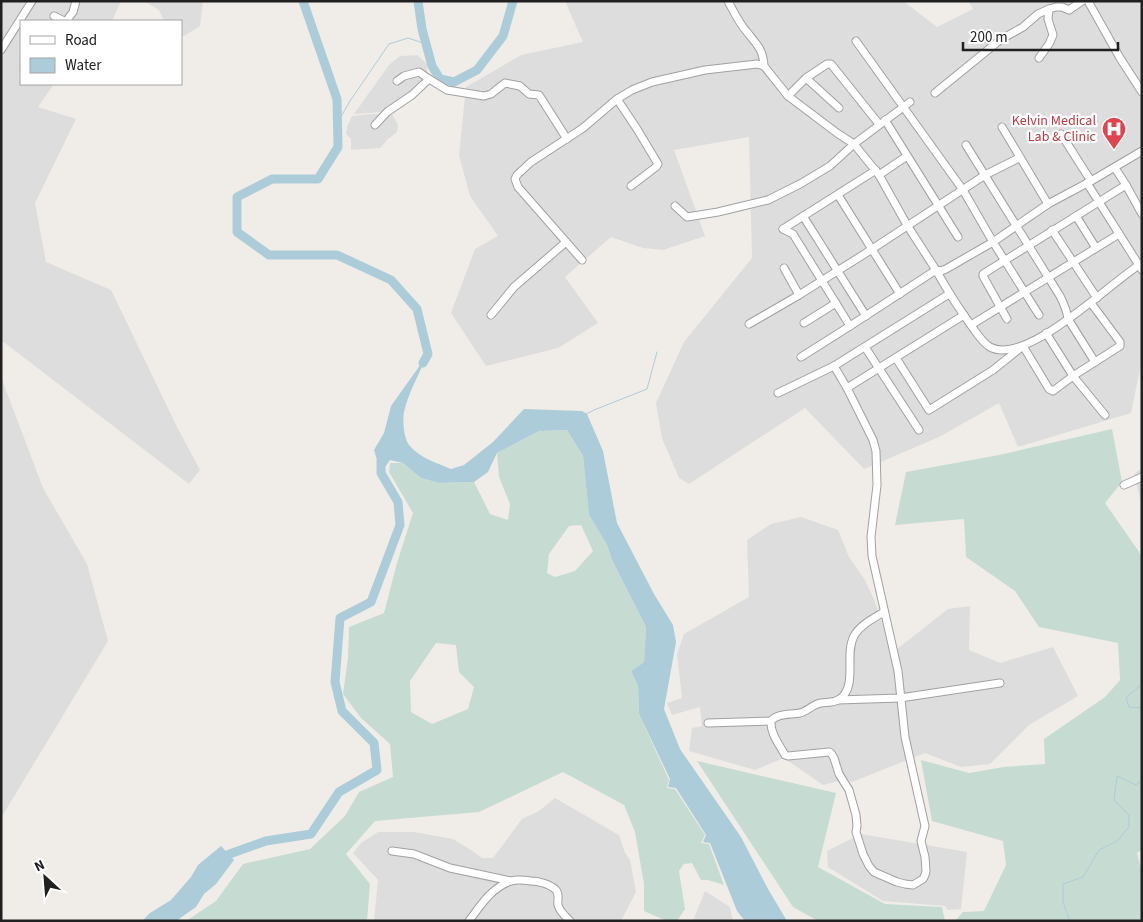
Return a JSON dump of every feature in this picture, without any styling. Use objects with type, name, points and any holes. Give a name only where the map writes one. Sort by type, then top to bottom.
[{"type":"street","points":[[1,50],[32,1]]},
{"type":"street","points":[[67,20],[73,12],[76,1]]},
{"type":"street","points":[[728,1],[742,25],[757,44],[763,55],[764,66],[788,96],[854,144],[877,173],[950,294],[983,342],[992,348],[1006,350],[1023,346]]},
{"type":"street","points":[[935,93],[1000,40],[1023,27],[1038,14],[1049,9],[1062,7],[1069,10],[1082,1]]},
{"type":"street","points":[[1088,1],[1120,58],[1142,92]]},
{"type":"street","points":[[1039,58],[1050,44],[1054,35],[1048,19],[1049,9]]},
{"type":"street","points":[[54,16],[62,20]]},
{"type":"street","points":[[856,41],[962,190],[992,242],[1039,315]]},
{"type":"street","points":[[582,260],[518,188],[515,179],[517,175],[531,162],[583,128],[617,99],[632,90],[652,82],[705,70],[756,64],[764,66]]},
{"type":"street","points":[[788,96],[806,78],[827,64],[831,64],[882,122],[907,156],[958,237]]},
{"type":"street","points":[[397,81],[404,76],[419,72],[447,90],[484,96],[498,90],[505,83],[520,86],[529,94],[539,95],[567,139]]},
{"type":"street","points":[[806,78],[839,108]]},
{"type":"street","points":[[375,126],[388,112],[412,95],[429,79]]},
{"type":"street","points":[[617,99],[658,164],[630,186]]},
{"type":"street","points":[[675,206],[687,217],[768,200],[830,166],[854,144],[910,102]]},
{"type":"street","points":[[1002,127],[1048,204]]},
{"type":"street","points":[[896,358],[929,410],[993,370],[1023,346],[1068,319],[1141,266],[1099,202],[1061,134]]},
{"type":"street","points":[[966,145],[1065,305],[1068,319],[1095,362]]},
{"type":"street","points":[[801,357],[936,270],[946,270],[1048,204],[1115,168],[1142,151]]},
{"type":"street","points":[[850,326],[793,234],[783,229],[907,156]]},
{"type":"street","points":[[749,324],[837,271],[985,175],[1019,158]]},
{"type":"street","points":[[1115,168],[1142,214]]},
{"type":"street","points":[[1007,319],[983,274],[1126,185]]},
{"type":"street","points":[[838,195],[900,294]]},
{"type":"street","points":[[803,216],[866,316]]},
{"type":"street","points":[[1076,216],[1096,248]]},
{"type":"street","points":[[1023,346],[1050,391],[1053,391],[1120,346],[1120,342],[1052,230]]},
{"type":"street","points":[[971,325],[1119,234]]},
{"type":"street","points":[[491,315],[514,288],[566,242]]},
{"type":"street","points":[[784,268],[799,294]]},
{"type":"street","points":[[778,393],[834,366],[950,294]]},
{"type":"street","points":[[804,323],[836,303]]},
{"type":"street","points":[[847,388],[964,315]]},
{"type":"street","points":[[1046,333],[1073,376],[1105,415]]},
{"type":"street","points":[[865,347],[919,430]]},
{"type":"street","points":[[771,721],[774,736],[786,755],[831,753],[839,774],[849,790],[856,815],[856,832],[862,854],[874,872],[897,882],[913,885],[923,879],[925,875],[925,857],[921,841],[925,826],[905,737],[898,671],[872,556],[877,485],[876,450],[873,440],[847,388],[834,366]]},
{"type":"street","points":[[1124,485],[1142,477]]},
{"type":"street","points":[[838,700],[848,690],[850,648],[855,635],[872,619],[884,612]]},
{"type":"street","points":[[708,722],[771,721],[775,717],[802,712],[819,703],[829,703],[838,700],[900,698],[1000,683]]},
{"type":"street","points":[[392,851],[414,854],[450,868],[511,881],[536,881],[552,887],[558,894],[558,906],[570,921]]},
{"type":"street","points":[[469,921],[490,894],[511,881]]},
{"type":"shaded area","points":[[1,1],[121,1],[112,20],[20,20],[20,85],[53,85],[38,107],[76,119],[35,203],[46,262],[111,290],[177,427],[200,470],[189,484],[1,340]]},
{"type":"shaded area","points":[[144,1],[203,1],[200,26],[184,36],[182,35],[182,20],[164,20],[159,10]]},
{"type":"shaded area","points":[[565,1],[903,1],[937,27],[973,9],[968,1],[1142,1],[1142,359],[1131,413],[1018,447],[999,403],[939,437],[864,469],[805,408],[689,484],[679,478],[662,438],[656,403],[684,342],[752,258],[749,137],[674,150],[705,236],[663,250],[643,248],[611,237],[565,277],[598,323],[558,348],[486,366],[451,313],[475,249],[498,236],[470,196],[459,155],[466,87],[521,55],[583,42]]},
{"type":"shaded area","points":[[417,55],[427,64],[427,73],[422,81],[398,104],[384,112],[354,114],[389,65],[400,56]]},
{"type":"shaded area","points":[[392,114],[398,125],[397,132],[380,148],[351,150],[351,139],[346,134],[352,116]]},
{"type":"shaded area","points":[[1,377],[43,488],[87,564],[108,641],[1,818]]},
{"type":"shaded area","points":[[1142,468],[1142,507],[1134,474]]},
{"type":"shaded area","points":[[801,517],[838,530],[849,557],[865,580],[875,602],[892,653],[948,609],[970,606],[969,650],[1000,663],[1053,647],[1078,696],[1029,725],[990,764],[961,767],[925,753],[852,782],[843,780],[823,785],[784,758],[755,770],[689,751],[692,728],[702,726],[700,707],[672,715],[667,703],[682,698],[677,654],[684,634],[749,597],[747,540],[771,524]]},
{"type":"shaded area","points":[[555,798],[619,835],[625,853],[630,860],[636,892],[621,921],[374,921],[378,880],[353,853],[361,843],[378,832],[414,832],[453,839],[482,858],[493,858],[522,819],[539,811]]},
{"type":"shaded area","points":[[861,834],[967,852],[961,909],[948,910],[945,906],[883,901],[828,867],[827,851]]},
{"type":"shaded area","points":[[705,891],[730,907],[733,921],[693,921]]},
{"type":"green space","points":[[1112,429],[1122,482],[1105,503],[1142,556],[1142,850],[1137,853],[1142,871],[1142,921],[955,921],[963,912],[984,911],[1006,865],[1003,841],[932,821],[921,760],[969,773],[1004,767],[1045,764],[1044,739],[1105,697],[1120,680],[1118,643],[1039,627],[1015,591],[966,557],[964,519],[895,525],[906,472],[999,455]]},
{"type":"green space","points":[[567,430],[583,456],[589,515],[607,545],[612,560],[646,627],[644,662],[631,671],[638,686],[639,714],[669,780],[667,788],[675,789],[705,835],[701,843],[709,844],[724,885],[701,880],[692,863],[684,864],[679,871],[685,909],[677,921],[667,921],[644,911],[644,884],[635,832],[624,805],[563,772],[479,812],[375,821],[346,854],[370,884],[367,921],[186,921],[216,901],[243,864],[310,849],[345,816],[359,792],[393,777],[390,744],[361,718],[343,694],[348,658],[349,627],[384,613],[413,513],[389,472],[390,463],[403,463],[421,478],[439,483],[474,482],[490,514],[508,520],[510,504],[499,477],[497,453],[539,431]],"holes":[[[581,525],[593,551],[575,571],[555,577],[547,573],[549,554],[569,526]],[[436,643],[456,645],[459,672],[474,687],[468,709],[432,724],[411,712],[410,681]]]},
{"type":"green space","points":[[697,761],[836,793],[818,867],[885,904],[942,907],[945,921],[818,921],[793,907]]},
{"type":"water","points":[[428,354],[405,408],[403,422],[405,433],[408,443],[419,454],[451,469],[464,465],[493,442],[524,409],[582,411],[587,414],[603,451],[617,523],[654,594],[673,625],[676,642],[664,709],[680,749],[741,837],[787,921],[745,921],[737,911],[710,843],[703,842],[706,835],[676,788],[668,787],[670,779],[639,714],[638,686],[631,671],[644,662],[646,627],[612,560],[607,545],[589,515],[583,456],[567,430],[539,431],[497,453],[488,472],[474,482],[439,483],[421,478],[403,463],[390,460],[381,473],[374,450],[384,433],[391,406]]},
{"type":"water","points":[[221,846],[234,860],[216,884],[204,894],[196,907],[176,921],[142,921],[150,913],[171,900],[191,877],[198,865]]},
{"type":"waterway","points":[[303,1],[337,99],[338,147],[318,179],[272,179],[237,197],[237,232],[269,255],[337,255],[391,280],[417,309],[428,354],[423,363]]},
{"type":"waterway","points":[[418,1],[422,29],[432,66],[440,79],[454,82],[477,70],[503,36],[513,1]]},
{"type":"waterway","points":[[338,122],[389,44],[408,38],[426,44]]},
{"type":"waterway","points":[[586,414],[647,389],[657,352]]},
{"type":"waterway","points":[[221,861],[224,856],[266,841],[311,834],[339,792],[377,770],[374,743],[342,711],[335,682],[340,618],[371,602],[400,525],[398,502],[381,473],[381,461]]},
{"type":"waterway","points":[[1142,684],[1126,698],[1129,707],[1142,708]]},
{"type":"waterway","points":[[1070,921],[1063,902],[1063,884],[1083,877],[1099,850],[1117,841],[1129,827],[1129,815],[1114,800],[1117,776],[1136,785],[1142,780]]},
{"type":"place","name":"Kelvin Medical Lab & Clinic","points":[[1114,150]]}]
